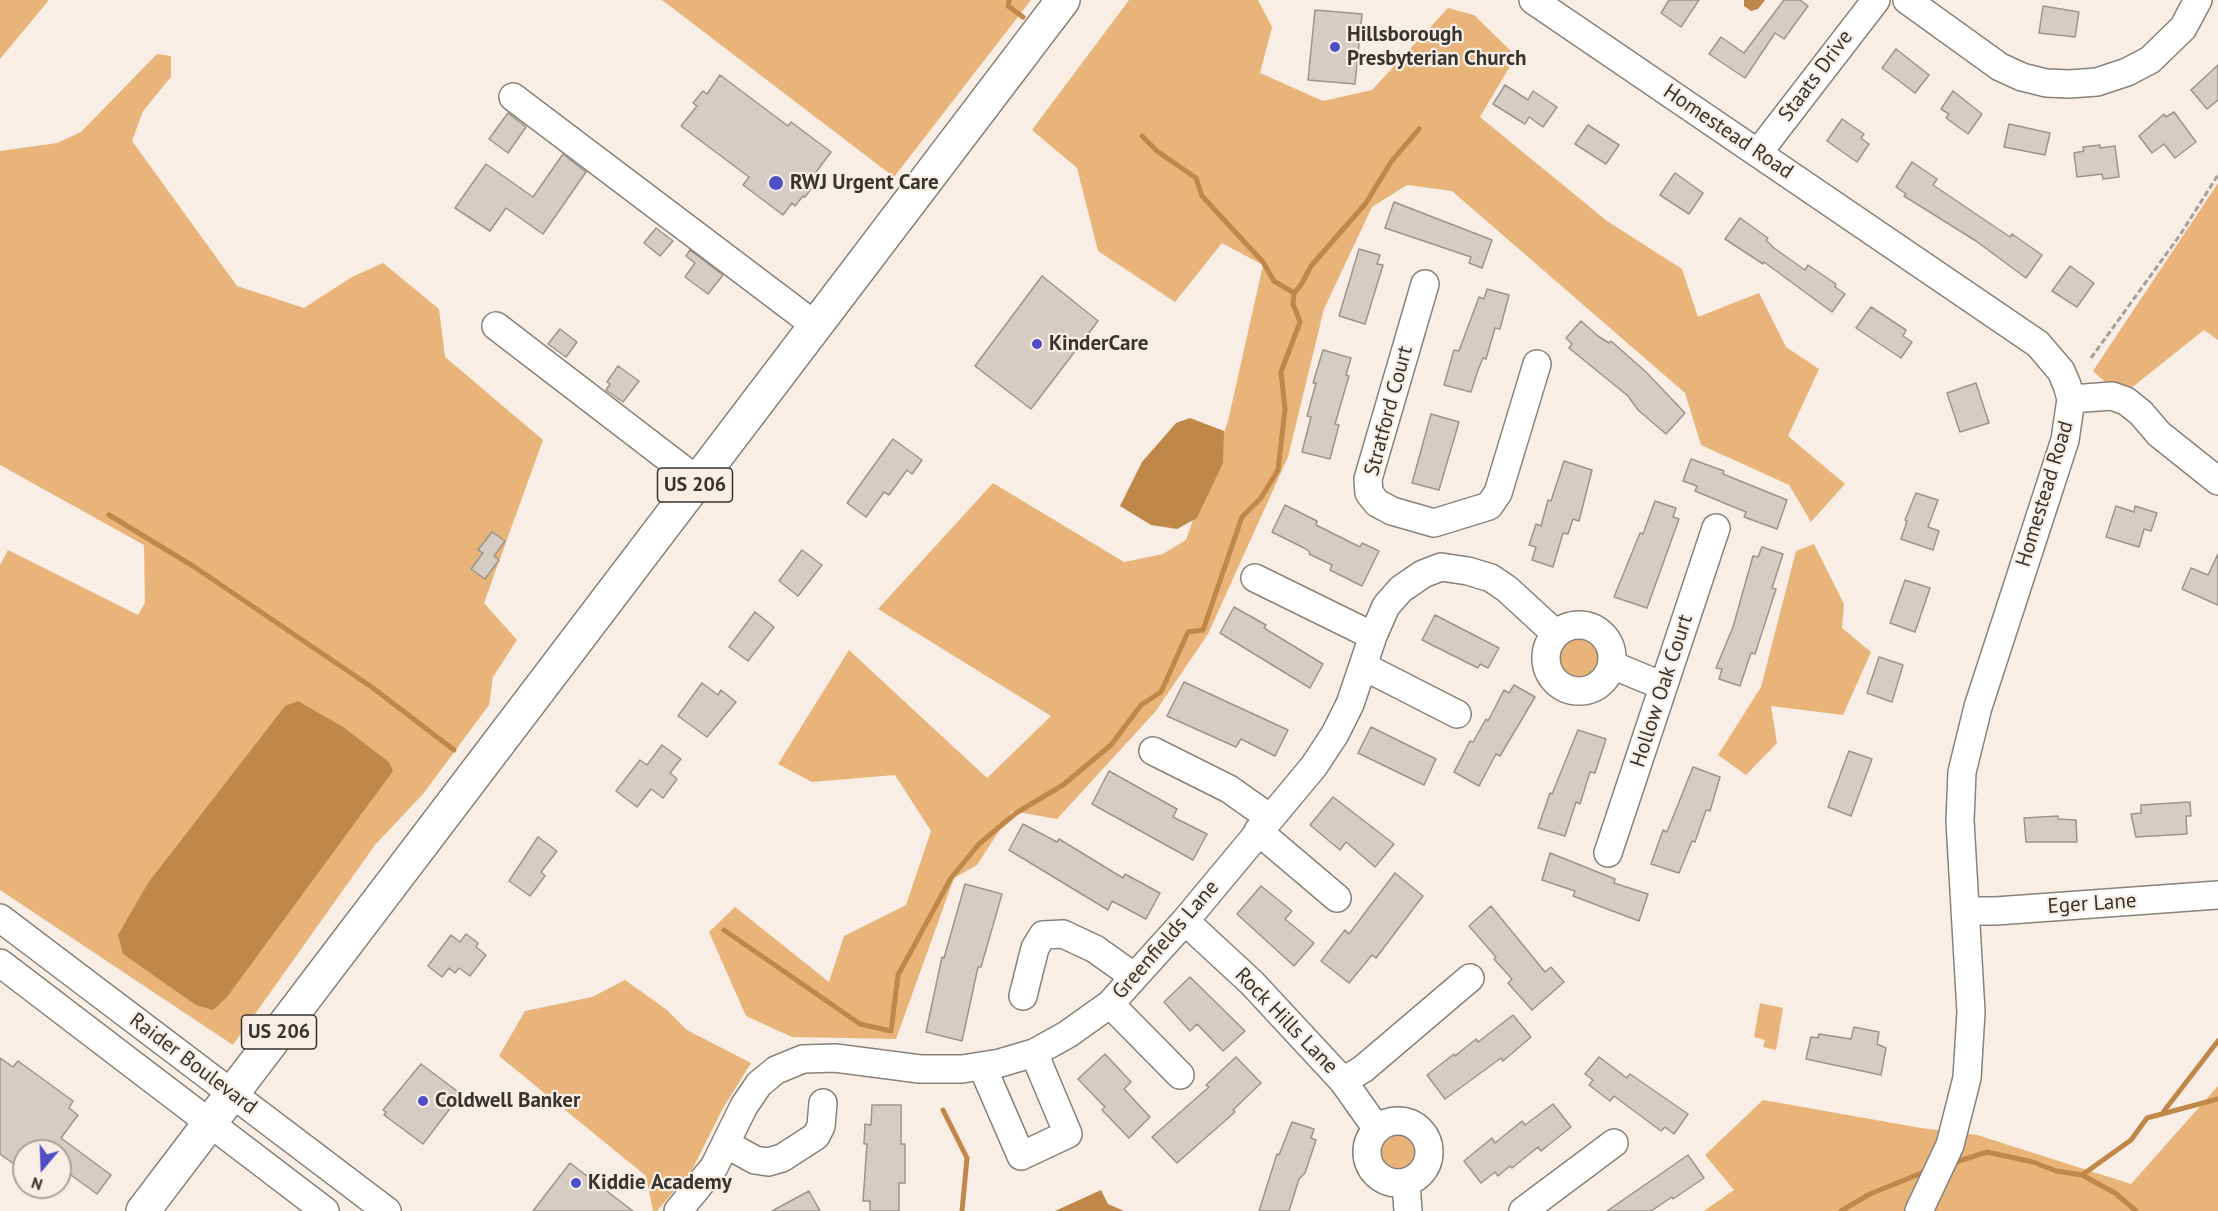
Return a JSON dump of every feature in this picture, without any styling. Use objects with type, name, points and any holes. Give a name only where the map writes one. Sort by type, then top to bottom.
[{"type":"main road","name":"US 206","points":[[143,1211],[1064,0]]},
{"type":"street","name":"Homestead Road","points":[[1533,0],[2038,344],[2061,371],[2071,399],[2065,440],[1966,749],[1962,772],[1960,821],[1971,1032],[1967,1078],[1957,1120],[1942,1163],[1919,1211]]},
{"type":"street","name":"Staats Drive","points":[[1758,153],[1865,11],[1876,0]]},
{"type":"street","points":[[1907,0],[2000,67],[2022,77],[2046,83],[2069,84],[2097,82],[2127,72],[2150,60],[2183,28],[2198,0]]},
{"type":"street","points":[[513,97],[816,326]]},
{"type":"street","name":"Stratford Court","points":[[1425,284],[1368,478],[1369,493],[1377,503],[1392,511],[1434,523]]},
{"type":"street","points":[[496,326],[698,481]]},
{"type":"street","points":[[1537,364],[1498,494],[1489,506],[1434,523],[1441,567],[1468,571],[1491,578],[1507,589],[1556,634]]},
{"type":"street","points":[[2071,399],[2112,396],[2126,401],[2141,413],[2159,434],[2218,481]]},
{"type":"street","name":"Hollow Oak Court","points":[[1608,853],[1716,528]]},
{"type":"street","name":"Greenfields Lane","points":[[678,1211],[697,1190],[726,1144],[744,1106],[759,1084],[776,1070],[803,1059],[835,1058],[920,1069],[962,1069],[982,1066],[1034,1053],[1068,1034],[1110,1004],[1185,921],[1314,766],[1335,734],[1350,704],[1373,636],[1386,606],[1401,589],[1423,574],[1441,567]]},
{"type":"street","points":[[1256,578],[1373,636]]},
{"type":"street","points":[[1575,625],[1595,629],[1609,645],[1612,665],[1600,684],[1590,690],[1568,690],[1551,676],[1546,654],[1556,634],[1575,625]]},
{"type":"street","points":[[1612,665],[1663,686]]},
{"type":"street","points":[[1363,666],[1457,714]]},
{"type":"street","points":[[1153,750],[1229,789],[1337,898]]},
{"type":"street","name":"Eger Lane","points":[[1965,911],[1996,911],[2218,895]]},
{"type":"street","name":"Raider Boulevard","points":[[0,918],[387,1211]]},
{"type":"street","name":"Rock Hills Lane","points":[[1185,921],[1252,983],[1343,1081],[1377,1129]]},
{"type":"street","points":[[1023,996],[1035,948],[1043,935],[1063,934],[1095,949],[1133,976]]},
{"type":"street","name":"Raider Boulevard","points":[[0,963],[325,1211]]},
{"type":"street","points":[[1343,1081],[1363,1069],[1470,978]]},
{"type":"street","points":[[1110,1004],[1180,1075]]},
{"type":"street","points":[[982,1066],[1021,1156],[1068,1134],[1034,1053]]},
{"type":"street","points":[[726,1144],[755,1160],[768,1162],[782,1158],[816,1136],[821,1126],[823,1103]]},
{"type":"street","points":[[1400,1121],[1420,1130],[1429,1149],[1423,1170],[1406,1182],[1387,1181],[1372,1169],[1366,1151],[1368,1141],[1377,1129],[1390,1122],[1400,1121]]},
{"type":"street","points":[[1523,1211],[1614,1143]]},
{"type":"street","points":[[1406,1182],[1408,1211]]},
{"type":"path","points":[[2091,358],[2180,235],[2218,174]]},
{"type":"shaded area","points":[[0,0],[49,0],[0,59]]},
{"type":"shaded area","points":[[662,0],[1031,0],[894,177]]},
{"type":"shaded area","points":[[1129,0],[1258,0],[1272,27],[1260,73],[1323,101],[1372,90],[1448,8],[1474,15],[1516,56],[1480,117],[1607,221],[1682,269],[1698,317],[1759,293],[1786,347],[1819,369],[1788,436],[1845,484],[1811,522],[1789,485],[1701,445],[1685,393],[1452,191],[1407,185],[1372,207],[1324,309],[1288,457],[1208,634],[1155,712],[1057,819],[1012,811],[977,865],[954,878],[896,1039],[792,1037],[746,1016],[709,932],[735,907],[829,982],[844,936],[906,905],[931,831],[895,775],[812,782],[778,764],[849,650],[987,778],[1051,716],[878,609],[993,483],[1124,562],[1163,554],[1186,540],[1228,421],[1263,265],[1222,243],[1175,302],[1098,251],[1077,168],[1032,130]]},
{"type":"shaded area","points":[[1744,0],[1765,0],[1758,9],[1751,11],[1744,6]]},
{"type":"shaded area","points":[[157,54],[171,56],[171,77],[143,111],[132,141],[237,286],[304,308],[352,277],[383,263],[439,309],[445,357],[543,440],[484,603],[517,640],[493,677],[489,705],[423,794],[375,845],[233,1045],[0,890],[0,565],[8,550],[138,615],[145,603],[144,545],[0,465],[0,151],[57,143],[81,132]]},
{"type":"shaded area","points":[[2218,183],[2218,340],[2204,330],[2121,396],[2093,371]]},
{"type":"shaded area","points":[[1190,418],[1224,431],[1223,463],[1197,518],[1177,529],[1151,525],[1120,506],[1142,462],[1176,423]]},
{"type":"shaded area","points":[[1814,544],[1844,604],[1842,628],[1871,652],[1843,715],[1771,706],[1777,743],[1746,775],[1718,755],[1761,687],[1796,551]]},
{"type":"shaded area","points":[[1580,637],[1595,643],[1601,658],[1595,673],[1580,679],[1565,673],[1559,658],[1565,643]]},
{"type":"shaded area","points":[[298,701],[343,727],[389,762],[393,771],[227,997],[213,1010],[196,1005],[123,954],[118,935],[148,883],[285,706]]},
{"type":"shaded area","points":[[625,980],[667,1010],[687,1030],[751,1063],[722,1110],[692,1170],[657,1211],[653,1211],[646,1176],[499,1056],[525,1011],[592,997]]},
{"type":"shaded area","points":[[1760,1003],[1783,1008],[1776,1050],[1763,1047],[1765,1040],[1754,1037]]},
{"type":"shaded area","points":[[2218,1086],[2218,1211],[1704,1211],[1734,1190],[1705,1155],[1763,1100],[1921,1128],[1977,1135],[2131,1184]]},
{"type":"shaded area","points":[[1398,1132],[1412,1138],[1418,1152],[1412,1166],[1398,1172],[1384,1166],[1378,1152],[1384,1138]]},
{"type":"shaded area","points":[[1101,1190],[1108,1204],[1124,1211],[1055,1211]]},
{"type":"building","points":[[1669,0],[1699,0],[1681,27],[1661,13]]},
{"type":"building","points":[[1784,0],[1800,0],[1808,6],[1784,39],[1775,33],[1745,78],[1709,54],[1721,37],[1744,53]]},
{"type":"building","points":[[2043,6],[2079,12],[2075,37],[2039,33]]},
{"type":"building","name":"Hillsborough Presbyterian Church","points":[[1315,10],[1362,14],[1355,84],[1308,80]]},
{"type":"building","points":[[1896,49],[1929,75],[1915,93],[1882,68]]},
{"type":"building","points":[[2218,65],[2218,100],[2207,109],[2191,90]]},
{"type":"building","points":[[720,75],[788,126],[791,122],[831,152],[816,172],[821,176],[805,197],[803,196],[795,206],[792,203],[783,215],[743,185],[749,177],[681,126],[697,106],[693,103],[703,91],[707,94]]},
{"type":"building","points":[[1505,85],[1528,100],[1533,91],[1557,107],[1543,127],[1529,117],[1525,124],[1493,104]]},
{"type":"building","points":[[1953,91],[1982,114],[1968,134],[1946,118],[1949,114],[1941,109]]},
{"type":"building","points":[[2174,112],[2196,142],[2175,158],[2164,144],[2152,153],[2139,136],[2164,114],[2166,117]]},
{"type":"building","points":[[508,113],[526,127],[508,153],[489,139]]},
{"type":"building","points":[[1842,119],[1864,134],[1861,138],[1869,144],[1857,162],[1827,141]]},
{"type":"building","points":[[2009,124],[2050,133],[2045,155],[2004,147]]},
{"type":"building","points":[[1588,125],[1619,145],[1606,164],[1575,144]]},
{"type":"building","points":[[2100,145],[2100,148],[2115,146],[2119,177],[2103,179],[2102,174],[2077,177],[2074,153],[2084,151],[2083,147]]},
{"type":"building","points":[[563,154],[586,172],[543,234],[506,208],[490,231],[455,208],[486,164],[533,197]]},
{"type":"building","points":[[1912,162],[1937,179],[1933,185],[2010,237],[2012,234],[2042,255],[2026,278],[1976,241],[1904,196],[1906,194],[1896,187]]},
{"type":"building","points":[[1675,173],[1703,193],[1689,214],[1660,195]]},
{"type":"building","points":[[1394,202],[1492,240],[1482,268],[1469,263],[1471,257],[1385,228]]},
{"type":"building","points":[[1740,218],[1768,238],[1766,240],[1774,248],[1805,270],[1808,265],[1836,284],[1835,287],[1845,294],[1832,312],[1764,262],[1763,264],[1725,239]]},
{"type":"building","points":[[656,228],[673,241],[660,256],[644,243]]},
{"type":"building","points":[[1359,249],[1380,255],[1377,264],[1383,265],[1365,324],[1339,316]]},
{"type":"building","points":[[690,250],[723,275],[708,294],[685,277],[695,263],[686,256]]},
{"type":"building","points":[[2070,266],[2094,283],[2077,307],[2052,291]]},
{"type":"building","name":"KinderCare","points":[[1042,276],[1098,321],[1031,409],[975,366]]},
{"type":"building","points":[[1487,289],[1509,295],[1500,329],[1495,328],[1486,359],[1483,358],[1471,392],[1444,385],[1454,350],[1459,351],[1479,297],[1484,299]]},
{"type":"building","points":[[1871,307],[1906,330],[1903,336],[1912,342],[1901,358],[1856,328]]},
{"type":"building","points":[[1581,321],[1598,336],[1609,343],[1611,341],[1646,372],[1685,413],[1666,434],[1638,410],[1628,396],[1569,348],[1572,344],[1566,338]]},
{"type":"building","points":[[560,329],[577,342],[566,357],[548,344]]},
{"type":"building","points":[[1323,350],[1351,358],[1346,375],[1349,376],[1335,424],[1339,425],[1330,459],[1302,452],[1311,417],[1307,416],[1316,383],[1313,383]]},
{"type":"building","points":[[618,366],[639,381],[623,402],[606,390],[610,384],[607,382]]},
{"type":"building","points":[[1976,383],[1989,423],[1960,432],[1947,393]]},
{"type":"building","points":[[1431,414],[1459,422],[1439,490],[1412,483]]},
{"type":"building","points":[[893,439],[922,460],[912,474],[907,470],[889,495],[884,492],[866,517],[847,503]]},
{"type":"building","points":[[1691,459],[1724,471],[1723,474],[1787,500],[1777,529],[1744,517],[1746,512],[1695,491],[1697,486],[1683,481]]},
{"type":"building","points":[[1564,461],[1592,470],[1579,521],[1573,519],[1568,534],[1563,533],[1553,567],[1532,560],[1536,547],[1529,545],[1536,524],[1541,526],[1548,500],[1551,501]]},
{"type":"building","points":[[1916,493],[1938,500],[1928,527],[1939,531],[1933,550],[1901,539],[1907,521],[1905,520]]},
{"type":"building","points":[[1655,501],[1676,508],[1673,517],[1679,519],[1647,608],[1614,597],[1640,533],[1643,534]]},
{"type":"building","points":[[1285,505],[1317,521],[1316,525],[1360,547],[1362,543],[1379,551],[1362,586],[1330,570],[1332,565],[1309,554],[1310,552],[1304,548],[1272,532]]},
{"type":"building","points":[[2116,506],[2134,512],[2135,506],[2157,513],[2151,531],[2144,529],[2139,547],[2106,537]]},
{"type":"building","points":[[492,532],[505,541],[494,556],[499,560],[485,579],[471,569],[483,553],[478,550]]},
{"type":"building","points":[[1762,547],[1783,554],[1772,588],[1776,589],[1755,654],[1751,653],[1740,686],[1719,679],[1722,669],[1716,668],[1733,627],[1753,556],[1758,557]]},
{"type":"building","points":[[802,550],[822,565],[798,596],[779,581]]},
{"type":"building","points":[[2218,554],[2218,605],[2182,589],[2191,568],[2208,575]]},
{"type":"building","points":[[1905,580],[1930,588],[1915,632],[1890,623]]},
{"type":"building","points":[[1234,607],[1266,625],[1264,628],[1323,664],[1310,688],[1220,633]]},
{"type":"building","points":[[755,612],[774,627],[748,661],[729,647]]},
{"type":"building","points":[[1435,615],[1499,648],[1488,668],[1480,664],[1478,668],[1422,640]]},
{"type":"building","points":[[1879,657],[1903,665],[1892,702],[1867,693]]},
{"type":"building","points":[[1184,682],[1288,730],[1275,756],[1241,739],[1236,747],[1167,716]]},
{"type":"building","points":[[702,683],[718,695],[721,690],[736,702],[707,737],[678,716]]},
{"type":"building","points":[[1514,685],[1535,697],[1500,756],[1496,754],[1479,786],[1454,772],[1470,741],[1473,742],[1486,719],[1488,721],[1504,690],[1509,693]]},
{"type":"building","points":[[1371,727],[1436,759],[1424,785],[1358,753]]},
{"type":"building","points":[[1578,730],[1606,739],[1595,773],[1590,772],[1580,804],[1576,802],[1565,836],[1538,828],[1550,793],[1552,794]]},
{"type":"building","points":[[662,745],[681,759],[670,773],[677,779],[663,798],[651,789],[637,807],[616,791],[640,760],[647,765]]},
{"type":"building","points":[[1849,751],[1872,759],[1851,816],[1828,807]]},
{"type":"building","points":[[1693,767],[1720,777],[1710,811],[1706,810],[1695,842],[1692,841],[1679,873],[1651,864],[1663,830],[1667,832]]},
{"type":"building","points":[[1109,771],[1177,809],[1173,817],[1207,834],[1193,860],[1092,804]]},
{"type":"building","points":[[1333,797],[1394,844],[1375,867],[1346,842],[1340,850],[1310,825]]},
{"type":"building","points":[[2190,802],[2191,816],[2186,816],[2187,834],[2136,837],[2131,814],[2141,813],[2141,805]]},
{"type":"building","points":[[2058,816],[2058,819],[2076,820],[2077,842],[2026,842],[2024,818]]},
{"type":"building","points":[[1023,824],[1057,842],[1059,839],[1123,878],[1125,874],[1160,893],[1146,919],[1112,901],[1108,910],[1009,850]]},
{"type":"building","points":[[538,837],[557,851],[541,872],[545,876],[530,896],[509,881]]},
{"type":"building","points":[[1550,853],[1615,879],[1614,883],[1648,894],[1639,921],[1573,896],[1575,891],[1542,880]]},
{"type":"building","points":[[1395,873],[1423,896],[1376,958],[1372,955],[1349,983],[1321,961],[1345,930],[1349,934]]},
{"type":"building","points":[[965,884],[1002,894],[981,967],[978,967],[962,1041],[926,1032],[942,957],[944,958]]},
{"type":"building","points":[[1261,886],[1292,911],[1285,919],[1314,943],[1294,966],[1237,914]]},
{"type":"building","points":[[1491,906],[1545,972],[1551,967],[1564,982],[1532,1010],[1508,983],[1512,979],[1494,959],[1496,957],[1469,926]]},
{"type":"building","points":[[466,934],[478,943],[476,947],[486,955],[470,976],[459,968],[455,973],[449,968],[442,977],[428,966],[451,935],[460,942]]},
{"type":"building","points":[[1190,977],[1245,1031],[1223,1051],[1197,1024],[1190,1031],[1164,1002]]},
{"type":"building","points":[[1513,1015],[1531,1037],[1503,1061],[1501,1058],[1445,1099],[1427,1075],[1476,1039],[1478,1042]]},
{"type":"building","points":[[1854,1027],[1879,1032],[1877,1044],[1886,1048],[1881,1075],[1806,1059],[1811,1037],[1818,1038],[1819,1034],[1851,1039]]},
{"type":"building","points":[[1105,1054],[1131,1082],[1124,1089],[1150,1117],[1129,1138],[1102,1110],[1105,1107],[1078,1079]]},
{"type":"building","points":[[1236,1057],[1261,1083],[1233,1110],[1235,1112],[1177,1163],[1152,1137],[1209,1087],[1206,1085]]},
{"type":"building","points":[[1599,1057],[1627,1078],[1630,1074],[1688,1114],[1674,1134],[1665,1127],[1661,1131],[1614,1096],[1610,1101],[1589,1085],[1593,1080],[1585,1074]]},
{"type":"building","points":[[0,1058],[13,1067],[18,1061],[73,1101],[69,1108],[78,1115],[62,1139],[12,1139],[12,1162],[0,1154]]},
{"type":"building","name":"Coldwell Banker","points":[[421,1064],[461,1094],[423,1144],[384,1115],[386,1112],[383,1110]]},
{"type":"building","points":[[1553,1104],[1571,1127],[1541,1151],[1538,1147],[1512,1168],[1510,1166],[1498,1176],[1495,1172],[1481,1183],[1464,1161],[1492,1138],[1495,1143],[1522,1121],[1525,1125]]},
{"type":"building","points":[[872,1105],[901,1105],[901,1144],[905,1144],[905,1183],[899,1183],[899,1211],[870,1211],[870,1201],[863,1201],[867,1144],[864,1144],[865,1124],[871,1125]]},
{"type":"building","points":[[1292,1122],[1314,1129],[1311,1138],[1316,1140],[1305,1173],[1299,1179],[1289,1211],[1259,1211],[1277,1154],[1279,1155]]},
{"type":"building","points":[[72,1146],[111,1175],[97,1194],[72,1176]]},
{"type":"building","points":[[1688,1155],[1704,1178],[1651,1211],[1607,1211]]},
{"type":"building","name":"Kiddie Academy","points":[[570,1163],[633,1211],[533,1211]]},
{"type":"building","points":[[809,1191],[820,1211],[772,1211]]},
{"type":"waterway","points":[[1009,0],[1008,6],[1023,17]]},
{"type":"waterway","points":[[724,930],[860,1024],[891,1031],[898,975],[951,878],[979,844],[1016,813],[1063,785],[1111,745],[1141,705],[1161,692],[1188,632],[1203,630],[1242,517],[1261,498],[1278,470],[1285,409],[1281,372],[1300,322],[1293,304],[1294,293],[1311,266],[1366,203],[1391,162],[1419,129]]},
{"type":"waterway","points":[[1142,136],[1157,151],[1196,178],[1202,196],[1263,262],[1274,281],[1294,293]]},
{"type":"waterway","points":[[109,515],[193,566],[373,688],[454,750]]},
{"type":"waterway","points":[[2164,1111],[2218,1041]]},
{"type":"waterway","points":[[2082,1175],[2131,1140],[2147,1118],[2218,1099]]},
{"type":"waterway","points":[[943,1110],[967,1158],[962,1211]]},
{"type":"waterway","points":[[1953,1163],[1987,1152],[2033,1162],[2056,1171],[2082,1175],[2115,1193],[2136,1211]]},
{"type":"waterway","points":[[1841,1211],[1870,1194],[1929,1170]]},
{"type":"place","name":"Hillsborough Presbyterian Church","points":[[1335,47]]},
{"type":"place","name":"RWJ Urgent Care","points":[[776,183]]},
{"type":"place","name":"KinderCare","points":[[1037,344]]},
{"type":"place","name":"Coldwell Banker","points":[[423,1101]]},
{"type":"place","name":"Kiddie Academy","points":[[576,1183]]}]
